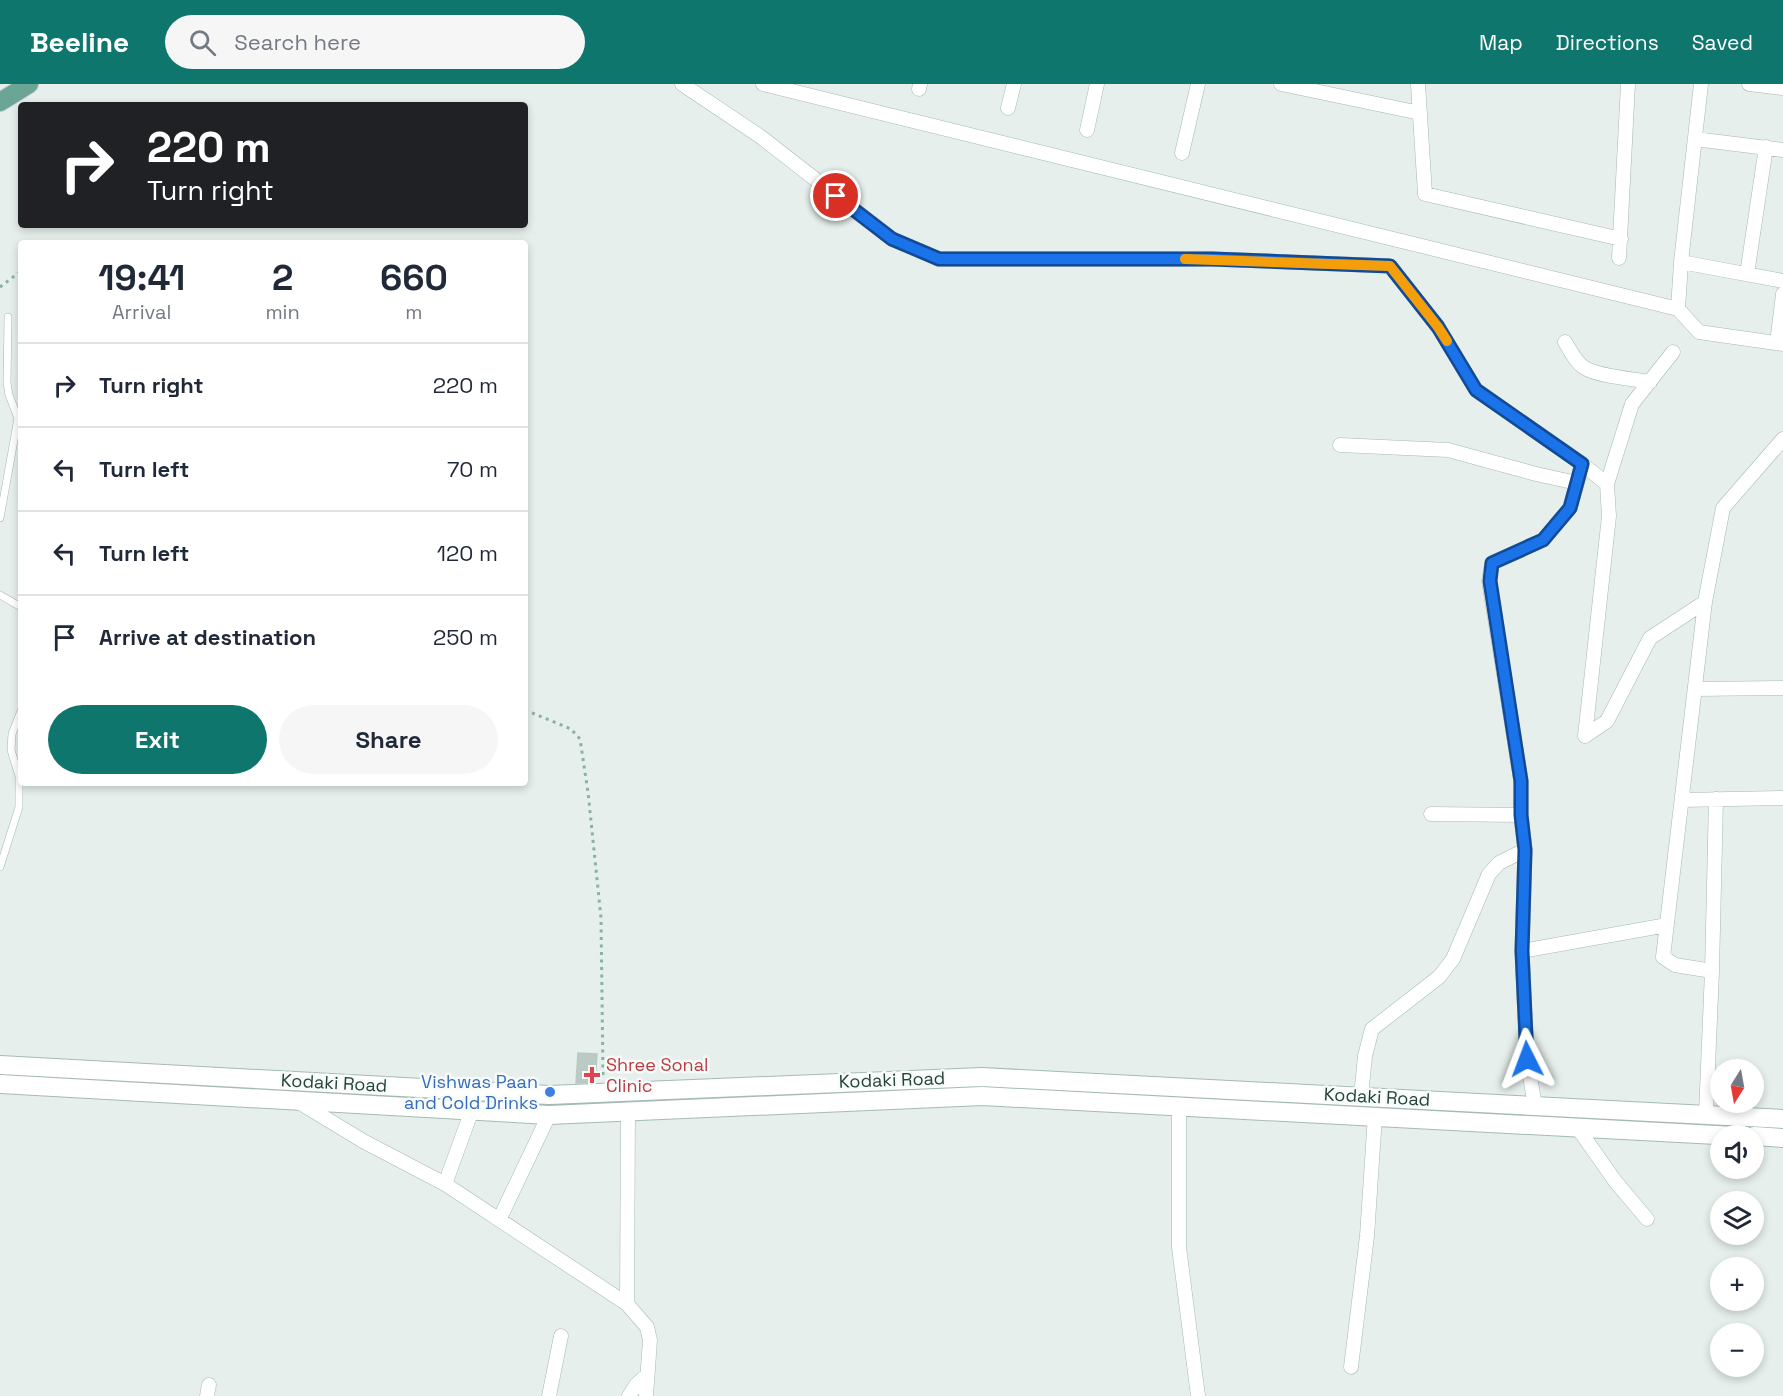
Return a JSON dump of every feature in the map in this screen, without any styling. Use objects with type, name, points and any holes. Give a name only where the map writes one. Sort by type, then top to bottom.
[{"type":"main road","points":[[0,102],[29,84]]},
{"type":"main road","name":"Kodaki Road","points":[[0,1065],[549,1095],[982,1077],[1783,1119]]},
{"type":"main road","name":"Kodaki Road","points":[[0,1084],[549,1115],[982,1096],[1710,1135]]},
{"type":"main road","points":[[1764,1137],[1783,1138]]},
{"type":"street","points":[[682,84],[761,138],[892,239],[939,259],[1212,259],[1390,266],[1438,327],[1476,390],[1607,484]]},
{"type":"street","points":[[763,84],[1678,309],[1699,332],[1780,343],[1783,294]]},
{"type":"street","points":[[1008,108],[1014,84]]},
{"type":"street","points":[[1087,130],[1097,84]]},
{"type":"street","points":[[1182,153],[1198,84]]},
{"type":"street","points":[[1281,84],[1420,113]]},
{"type":"street","points":[[1419,84],[1425,194],[1621,239]]},
{"type":"street","points":[[1619,258],[1628,84]]},
{"type":"street","points":[[1678,309],[1701,84]]},
{"type":"street","points":[[1749,84],[1783,88]]},
{"type":"street","points":[[1695,139],[1783,150]]},
{"type":"street","points":[[1747,274],[1766,147]]},
{"type":"street","points":[[1681,262],[1783,281]]},
{"type":"street","points":[[1564,342],[1578,363],[1585,369],[1650,382]]},
{"type":"street","points":[[1673,352],[1632,404],[1607,484],[1609,516],[1584,736],[1607,721],[1650,638],[1705,602]]},
{"type":"street","points":[[1712,971],[1675,965],[1663,957],[1705,602],[1723,508],[1783,439]]},
{"type":"street","points":[[1340,445],[1448,450],[1577,483]]},
{"type":"street","points":[[1534,1106],[1527,1059],[1522,951],[1525,850],[1521,815],[1521,781],[1490,570],[1492,563],[1543,540],[1570,508],[1582,464]]},
{"type":"street","points":[[1695,689],[1783,688]]},
{"type":"street","points":[[1682,800],[1783,798]]},
{"type":"street","points":[[1706,1114],[1716,799]]},
{"type":"street","points":[[1431,814],[1521,815]]},
{"type":"street","points":[[1361,1096],[1365,1056],[1372,1029],[1439,977],[1453,959],[1489,874],[1499,863],[1525,850]]},
{"type":"street","points":[[1522,951],[1667,925]]},
{"type":"street","points":[[296,1100],[363,1141],[445,1184],[627,1304],[646,1327],[650,1340],[646,1396]]},
{"type":"street","points":[[1179,1106],[1179,1247],[1198,1396]]},
{"type":"street","points":[[445,1184],[472,1110]]},
{"type":"street","points":[[627,1304],[628,1111]]},
{"type":"street","points":[[499,1220],[549,1115]]},
{"type":"street","points":[[1351,1367],[1367,1236],[1375,1116]]},
{"type":"street","points":[[1577,1127],[1615,1181],[1647,1219]]},
{"type":"street","points":[[549,1396],[561,1336]]},
{"type":"street","points":[[629,1396],[636,1385],[647,1375]]},
{"type":"lane","points":[[0,518],[18,418],[7,383],[8,317]]},
{"type":"lane","points":[[0,595],[18,605]]},
{"type":"lane","points":[[18,719],[12,734],[11,750],[18,773]]},
{"type":"lane","points":[[0,867],[19,807],[19,786]]},
{"type":"path","points":[[0,287],[18,273]]},
{"type":"path","points":[[528,711],[571,729],[580,739],[601,918],[603,1093]]},
{"type":"building","points":[[578,1053],[597,1054],[595,1082],[576,1083]]},
{"type":"slow traffic","points":[[1185,259],[1390,266],[1447,341]]},
{"type":"place","name":"Shree Sonal Clinic","points":[[592,1075]]},
{"type":"place","name":"Vishwas Paan and Cold Drinks","points":[[550,1092]]},
{"type":"route","points":[[836,196],[892,239],[939,259],[1212,259],[1390,266],[1438,327],[1476,390],[1582,464],[1570,508],[1543,540],[1492,563],[1490,570],[1521,781],[1521,815],[1525,850],[1522,951],[1527,1059]]}]
